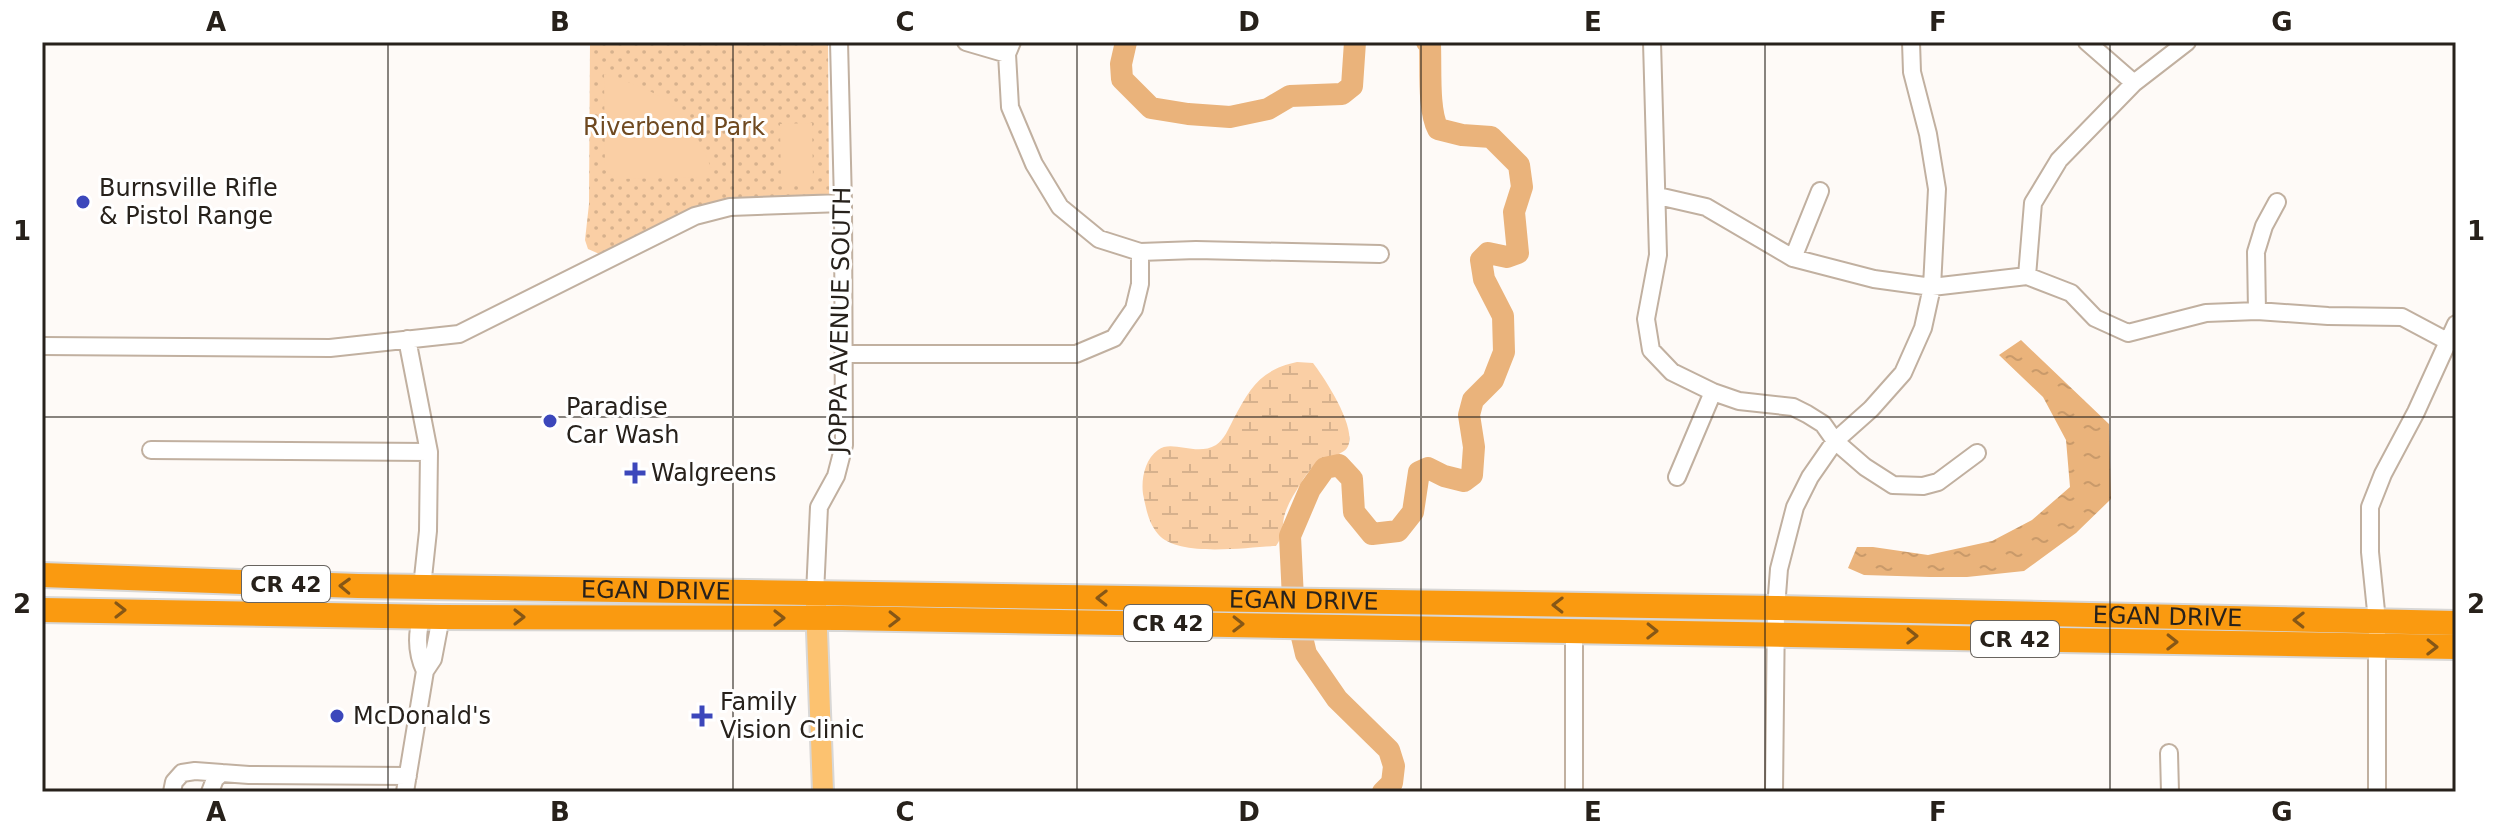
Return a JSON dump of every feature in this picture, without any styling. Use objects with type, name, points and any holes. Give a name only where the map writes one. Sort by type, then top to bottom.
[{"type":"highway","name":"CR 42","points":[[42,575],[150,579]]},
{"type":"highway","name":"EGAN DRIVE","points":[[150,579],[635,590],[816,606],[1776,634],[2376,634],[2456,623]]},
{"type":"highway","points":[[42,587],[150,579]]},
{"type":"highway","points":[[215,611],[394,603],[411,601],[418,597],[422,587]]},
{"type":"highway","points":[[432,616],[433,606],[453,601],[635,590]]},
{"type":"highway","name":"EGAN DRIVE","points":[[215,611],[432,616],[816,606],[1776,608],[2376,634],[2456,647]]},
{"type":"highway","name":"CR 42","points":[[42,610],[215,611]]},
{"type":"main road","points":[[816,606],[823,792]]},
{"type":"street","name":"JOPPA AVENUE SOUTH","points":[[816,606],[819,507],[836,476],[844,445],[839,42]]},
{"type":"street","points":[[966,42],[1010,48],[1010,107],[1034,164],[1060,207],[1099,239],[1140,252],[1196,250],[1380,254]]},
{"type":"street","points":[[1652,42],[1658,255],[1646,319],[1651,350],[1672,372],[1713,392],[1739,401],[1793,407],[1823,424],[1835,441],[1878,477],[1893,485],[1908,487],[1938,482],[1956,472],[1977,453]]},
{"type":"street","points":[[1774,792],[1776,608],[1779,569],[1795,507],[1810,477],[1835,441],[1871,409],[1903,373],[1923,328],[1932,287],[1937,189],[1928,134],[1912,72],[1911,42]]},
{"type":"street","points":[[2087,42],[2134,83]]},
{"type":"street","points":[[2027,276],[2033,203],[2059,160],[2134,83],[2187,42]]},
{"type":"street","points":[[1793,258],[1820,191]]},
{"type":"street","points":[[1658,196],[1706,207],[1793,258],[1874,279],[1932,287],[2027,276],[2071,293],[2095,318],[2128,333],[2206,313],[2257,311],[2402,317],[2449,342]]},
{"type":"street","points":[[2257,311],[2256,252],[2264,226],[2277,202]]},
{"type":"street","points":[[42,346],[330,348],[459,334],[695,216],[730,207],[843,203]]},
{"type":"street","points":[[845,354],[1076,354],[1114,338],[1134,309],[1140,284],[1140,252]]},
{"type":"street","points":[[2377,792],[2376,634],[2370,507],[2456,324]]},
{"type":"street","points":[[407,339],[429,452],[428,531],[422,587]]},
{"type":"street","points":[[1677,477],[1713,392]]},
{"type":"street","points":[[151,450],[429,452]]},
{"type":"street","points":[[172,792],[174,782],[182,773],[195,771],[407,784],[425,671],[419,658],[419,627],[432,616]]},
{"type":"street","points":[[1574,630],[1574,792]]},
{"type":"street","points":[[2169,753],[2170,792]]},
{"type":"street","points":[[210,792],[215,779],[222,773]]},
{"type":"green space","name":"Riverbend Park","points":[[590,42],[828,42],[829,196],[715,201],[604,256],[588,249],[585,240],[589,204]]},
{"type":"green space","points":[[604,74],[646,90],[675,108],[696,136],[715,177],[615,179],[605,170]]},
{"type":"green space","points":[[812,123],[813,182],[781,182],[780,124]]},
{"type":"green space","points":[[1297,362],[1313,363],[1325,381],[1346,421],[1349,444],[1344,451],[1316,465],[1307,474],[1287,508],[1276,546],[1196,549],[1168,541],[1158,534],[1150,520],[1143,494],[1145,470],[1150,459],[1164,447],[1200,449],[1216,445],[1258,382],[1274,370]]},
{"type":"water","points":[[2021,340],[2109,424],[2111,499],[2076,533],[2024,571],[1930,577],[1864,575],[1848,568],[1857,547],[1928,555],[1992,541],[2032,520],[2070,487],[2066,440],[2043,397],[1999,355]]},
{"type":"waterway","points":[[1126,42],[1121,64],[1122,79],[1151,108],[1230,117],[1268,109],[1290,96],[1342,94],[1352,86],[1355,42]]},
{"type":"waterway","points":[[1383,792],[1392,783],[1394,766],[1389,750],[1337,699],[1306,654],[1293,599],[1290,536],[1310,489],[1325,468],[1339,465],[1352,479],[1354,512],[1372,534],[1398,531],[1413,512],[1419,472],[1428,468],[1464,481],[1472,475],[1474,447],[1469,415],[1473,400],[1493,380],[1504,352],[1503,316],[1484,279],[1481,260],[1488,253],[1507,257],[1518,253],[1514,212],[1522,187],[1519,165],[1491,137],[1438,129],[1433,112],[1430,45],[1427,42]]},
{"type":"place","name":"Burnsville Rifle & Pistol Range","points":[[83,202]]},
{"type":"place","name":"Paradise Car Wash","points":[[550,421]]},
{"type":"place","name":"Walgreens","points":[[635,473]]},
{"type":"place","name":"McDonald's","points":[[337,716]]},
{"type":"place","name":"Family Vision Clinic","points":[[702,716]]}]
